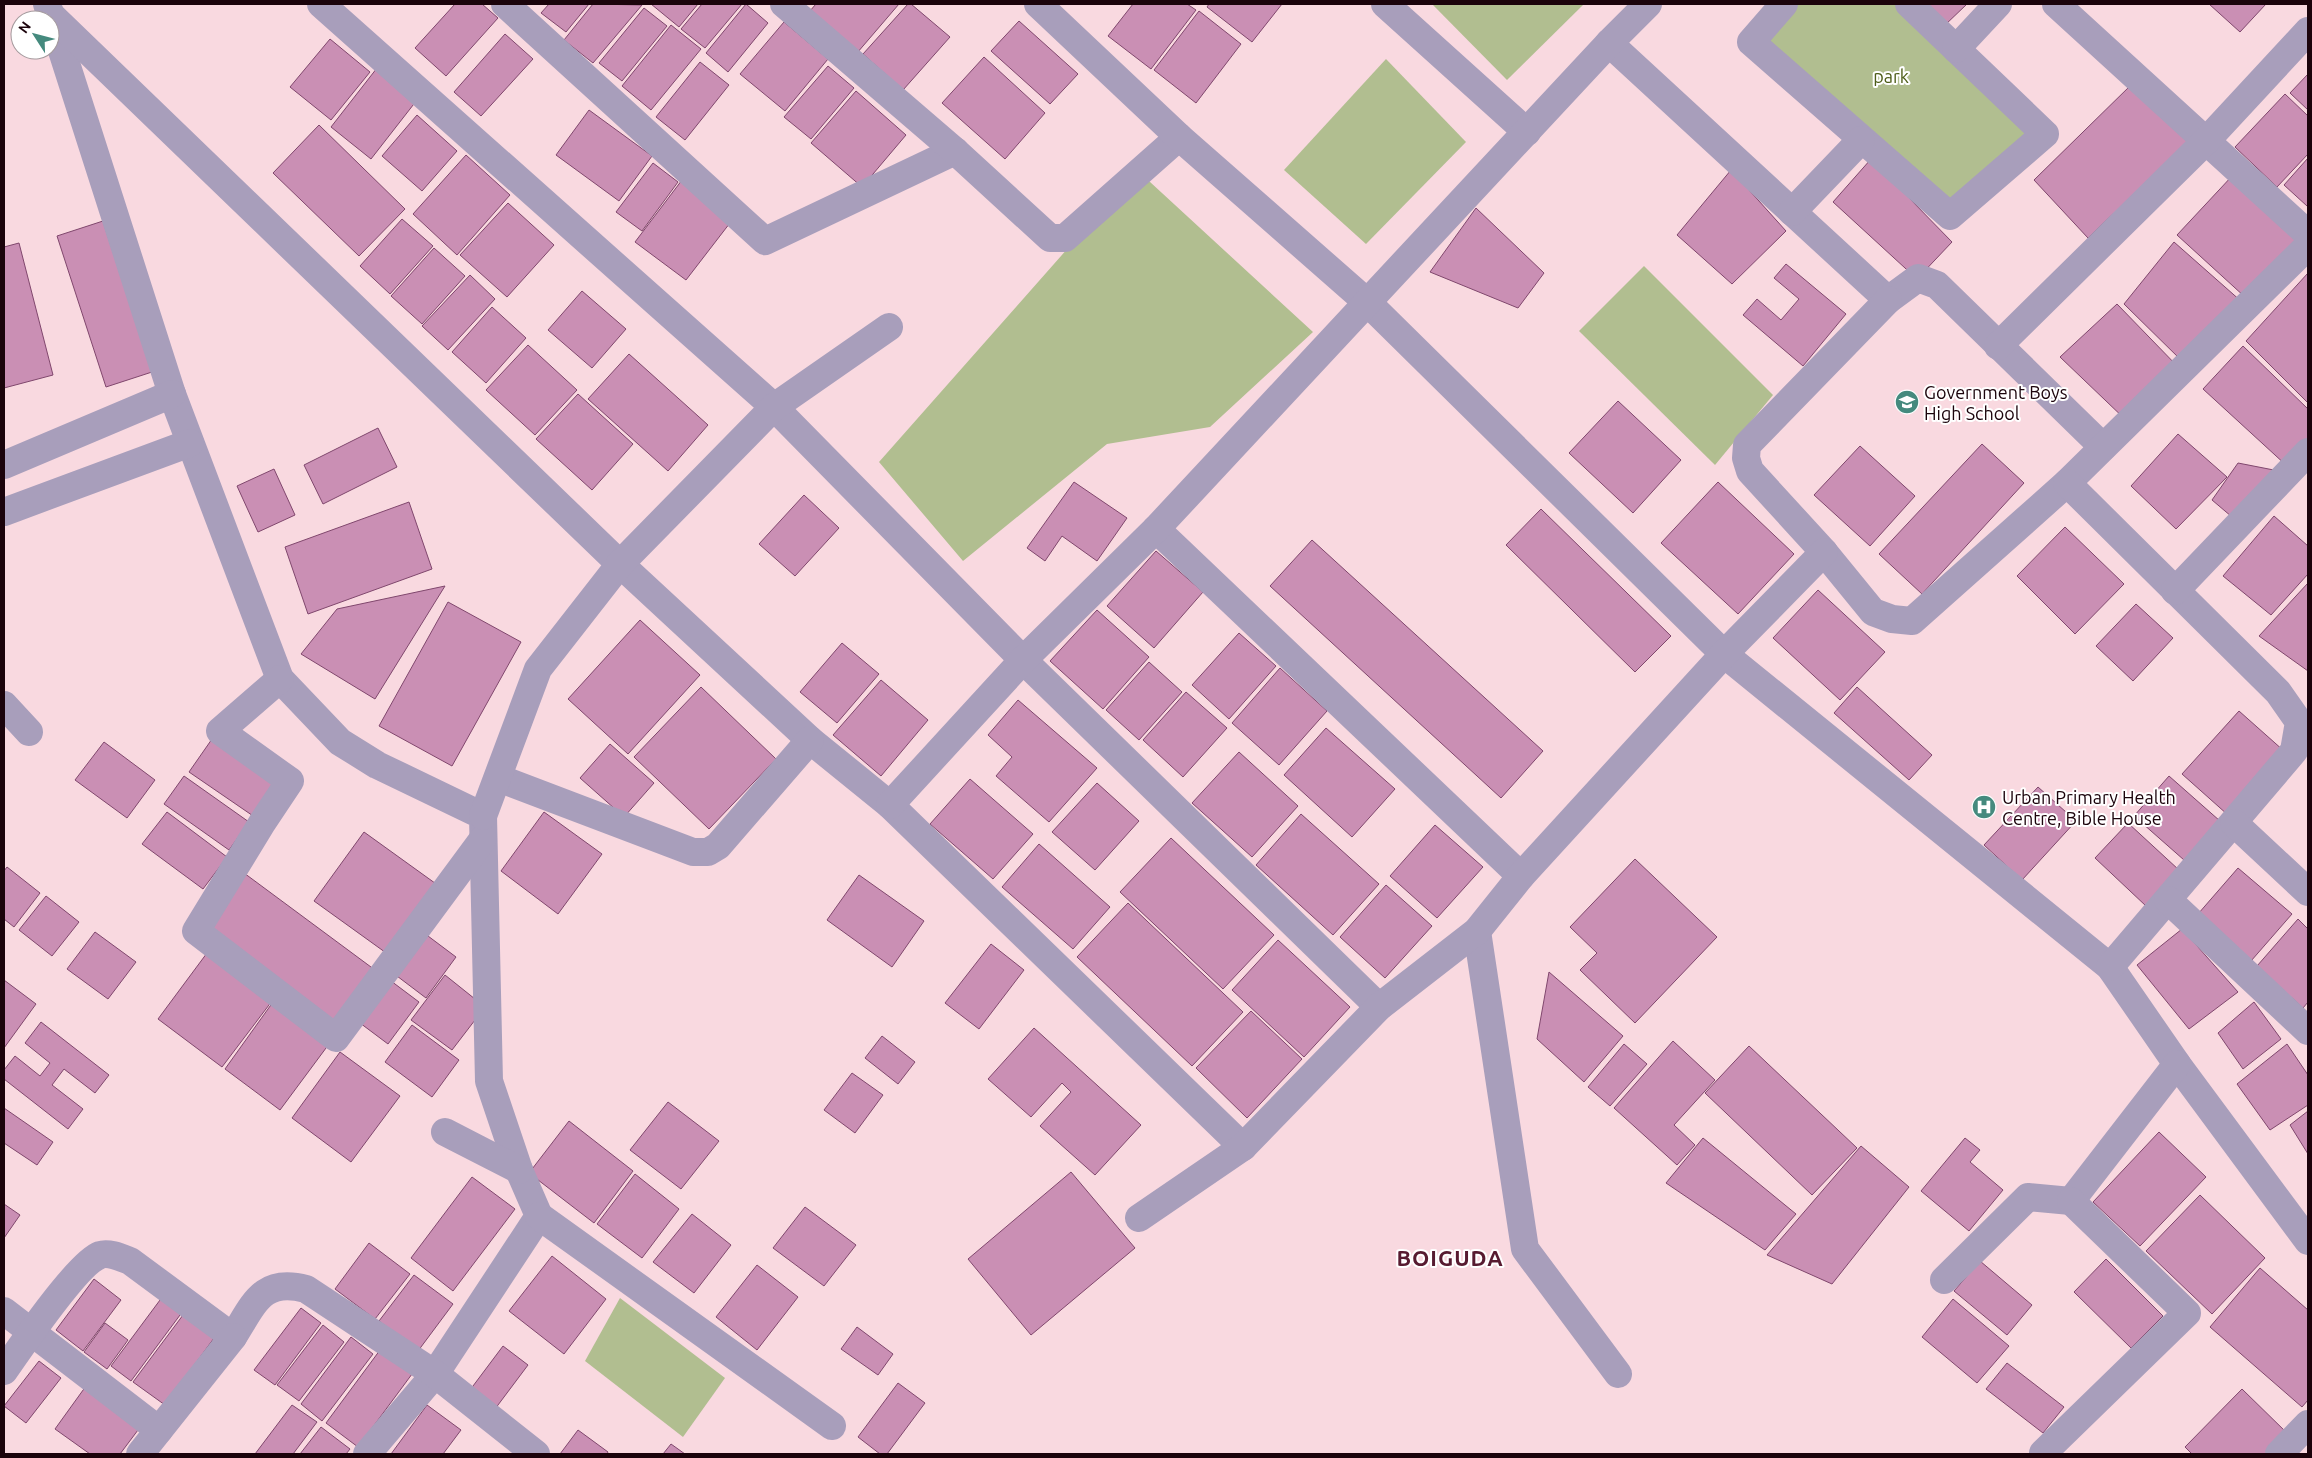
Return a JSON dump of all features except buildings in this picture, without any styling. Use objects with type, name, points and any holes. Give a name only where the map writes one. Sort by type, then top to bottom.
[{"type":"street","points":[[321,4],[774,407],[1022,660],[1379,1007]]},
{"type":"street","points":[[505,4],[765,241],[955,151]]},
{"type":"street","points":[[1038,4],[1179,136],[1368,303],[1724,654],[2110,968],[2177,1064],[2308,1241]]},
{"type":"street","points":[[1385,4],[1526,132]]},
{"type":"street","points":[[890,805],[1022,660],[1156,529],[1609,43],[1648,4]]},
{"type":"street","points":[[1784,4],[1751,42],[1950,216],[2045,134],[1909,4]]},
{"type":"street","points":[[1956,49],[1998,4]]},
{"type":"street","points":[[2056,4],[2308,234]]},
{"type":"street","points":[[794,7],[1050,238],[1065,238],[1179,136]]},
{"type":"street","points":[[49,9],[172,394],[280,679],[340,742],[483,828]]},
{"type":"street","points":[[49,9],[620,564],[810,740],[890,805],[1243,1147]]},
{"type":"street","points":[[1998,346],[2207,140],[2308,31]]},
{"type":"street","points":[[1609,43],[1888,300]]},
{"type":"street","points":[[1792,212],[1861,140]]},
{"type":"street","points":[[2103,447],[1937,285],[1918,278],[1888,300],[1747,445],[1746,458],[1750,471],[1824,552],[1873,612],[1892,619],[1912,621],[2067,483],[2308,246]]},
{"type":"street","points":[[832,1426],[539,1216],[519,1170],[489,1081],[483,828],[498,778],[538,670],[620,564],[774,407],[889,327]]},
{"type":"street","points":[[4,465],[172,394]]},
{"type":"street","points":[[4,512],[190,443]]},
{"type":"street","points":[[2175,591],[2308,452]]},
{"type":"street","points":[[2067,483],[2278,692],[2298,722],[2294,750],[2110,968]]},
{"type":"street","points":[[1156,529],[1521,876]]},
{"type":"street","points":[[1139,1218],[1243,1147],[1379,1007],[1476,931],[1521,876],[1724,654],[1824,552]]},
{"type":"street","points":[[280,679],[220,731],[290,781],[262,822],[196,931],[336,1038],[483,828]]},
{"type":"street","points":[[4,705],[29,732]]},
{"type":"street","points":[[498,778],[693,852],[708,852],[718,846],[810,740]]},
{"type":"street","points":[[2234,823],[2308,892]]},
{"type":"street","points":[[2168,900],[2308,1031]]},
{"type":"street","points":[[1476,931],[1525,1249],[1618,1374]]},
{"type":"street","points":[[2070,1201],[2177,1064]]},
{"type":"street","points":[[445,1132],[519,1170]]},
{"type":"street","points":[[1944,1280],[2028,1197],[2070,1201],[2187,1313],[2043,1453]]},
{"type":"street","points":[[367,1454],[435,1374],[539,1216]]},
{"type":"street","points":[[4,1371],[31,1332],[85,1265],[101,1254],[130,1261],[233,1337]]},
{"type":"street","points":[[140,1454],[233,1337],[257,1300],[269,1289],[282,1285],[293,1285],[306,1289],[435,1374],[536,1454]]},
{"type":"street","points":[[4,1311],[159,1430]]},
{"type":"street","points":[[2280,1454],[2308,1424]]},
{"type":"green space","points":[[1432,4],[1584,4],[1507,80]]},
{"type":"green space","name":"park","points":[[1795,4],[1899,4],[2034,132],[1949,206],[1764,39]]},
{"type":"green space","points":[[1386,59],[1466,142],[1366,244],[1284,170]]},
{"type":"green space","points":[[1137,170],[1313,332],[1210,427],[1107,444],[963,561],[879,462]]},
{"type":"green space","points":[[1644,266],[1773,395],[1715,465],[1579,331]]},
{"type":"green space","points":[[620,1298],[725,1378],[683,1437],[585,1361]]},
{"type":"place","name":"Government Boys High School","points":[[1907,402]]},
{"type":"place","name":"Urban Primary Health Centre, Bible House","points":[[1984,807]]},
{"type":"district","name":"BOIGUDA","points":[[1450,1257]]}]
